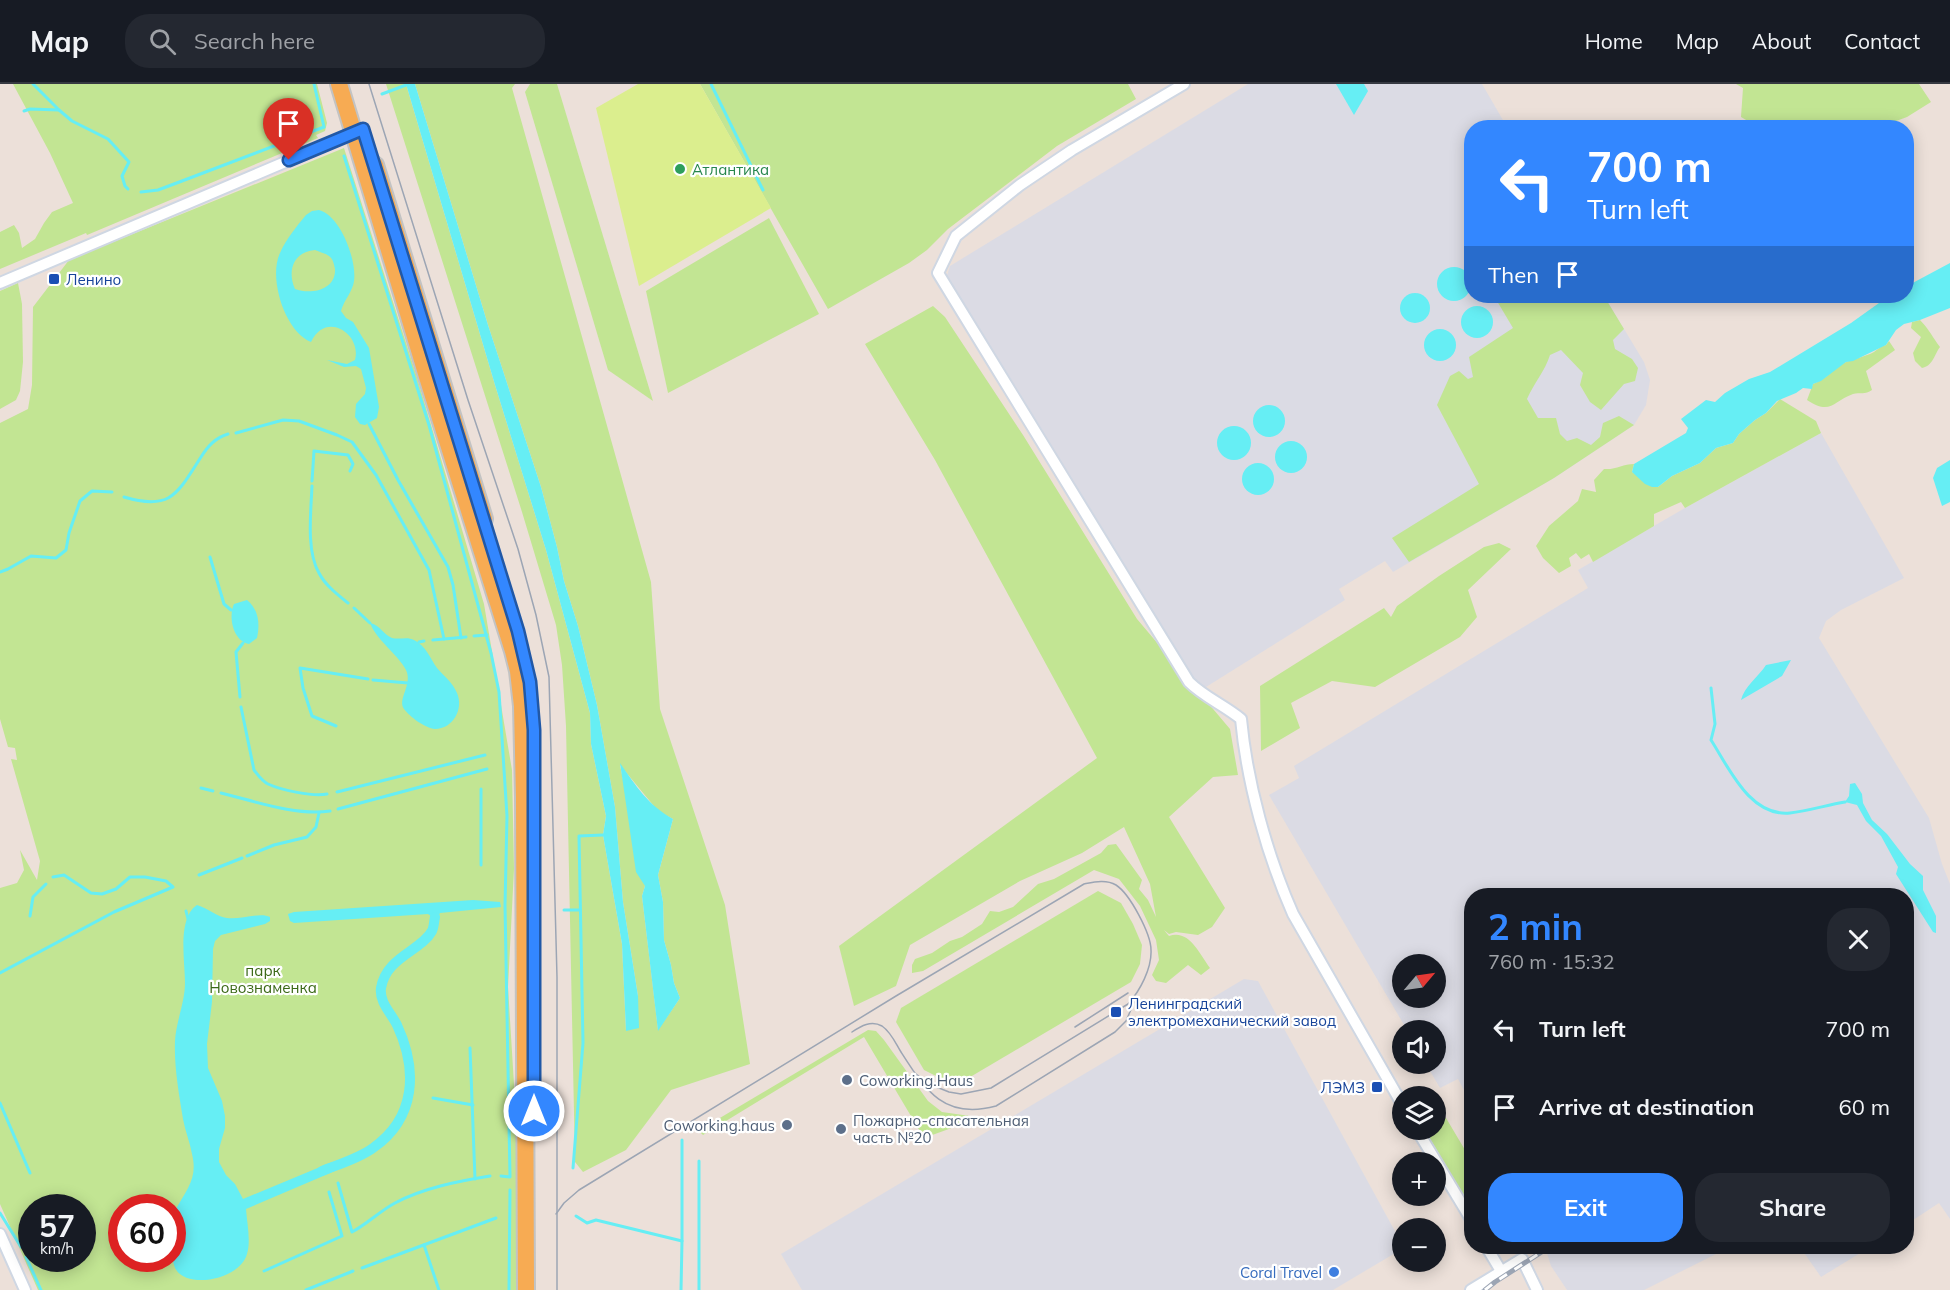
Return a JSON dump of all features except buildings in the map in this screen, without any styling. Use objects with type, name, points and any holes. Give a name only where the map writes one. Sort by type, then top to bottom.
[{"type":"main road","points":[[339,84],[358,131],[500,570],[530,682],[534,745],[535,1290]]},
{"type":"main road","points":[[350,84],[358,131],[428,380],[507,629],[520,687],[524,797],[526,1290]]},
{"type":"street","points":[[1184,84],[1072,150],[1020,184],[956,236],[938,273],[1189,682],[1197,690],[1227,707],[1241,719],[1257,808],[1282,889],[1293,914],[1392,1087]]},
{"type":"street","points":[[0,283],[358,131]]},
{"type":"street","points":[[1423,1140],[1464,1208]]},
{"type":"street","points":[[0,1234],[26,1290]]},
{"type":"street","points":[[1491,1254],[1501,1271]]},
{"type":"street","points":[[1471,1290],[1522,1259],[1537,1290]]},
{"type":"shaded area","points":[[1248,84],[1482,84],[1503,120],[1464,120],[1464,303],[1608,303],[1644,362],[1650,380],[1646,405],[1634,425],[1554,478],[1393,572],[1385,561],[1339,589],[1345,600],[1206,687],[1192,679],[947,276],[950,266]]},
{"type":"shaded area","name":"Ленинградский электромеханический завод","points":[[1821,433],[1904,578],[1841,610],[1826,621],[1819,638],[1929,818],[1950,884],[1950,1219],[1939,1203],[1914,1219],[1914,888],[1464,888],[1464,1090],[1458,1079],[1439,1086],[1432,1074],[1446,1074],[1446,1020],[1401,1020],[1394,1008],[1446,1008],[1446,954],[1392,954],[1392,1004],[1269,795],[1299,778],[1294,766],[1588,588],[1578,570]]},
{"type":"shaded area","points":[[1244,979],[1258,981],[1392,1226],[1392,1255],[1333,1290],[802,1290],[781,1254]]},
{"type":"shaded area","points":[[1547,1254],[1716,1254],[1644,1290],[1567,1290],[1551,1266]]},
{"type":"shaded area","points":[[1805,1254],[1859,1254],[1821,1277]]},
{"type":"green space","points":[[13,84],[317,84],[327,123],[325,131],[316,135],[318,138],[0,269],[0,232],[14,225],[19,233],[22,248],[35,239],[52,212],[73,203],[50,153]]},
{"type":"green space","points":[[386,84],[406,84],[546,550],[590,713],[591,744],[606,816],[603,835],[622,944],[626,1031],[638,996],[623,902],[615,807],[597,705],[541,487],[488,325],[415,84],[515,84],[512,88],[651,582],[660,709],[725,905],[750,1064],[671,1090],[626,1150],[583,1172],[575,1162],[566,726],[562,665],[556,625]],"holes":[[[620,765],[658,811],[673,819],[658,875],[663,902],[664,940],[680,998],[658,1030],[642,896],[645,886]]]},
{"type":"green space","points":[[530,84],[557,84],[653,401],[608,370],[525,92]]},
{"type":"green space","name":"Атлантика","points":[[638,84],[700,84],[771,208],[639,286],[596,108]]},
{"type":"green space","points":[[700,84],[1128,84],[1136,99],[1057,146],[948,229],[927,250],[909,263],[828,309]]},
{"type":"green space","points":[[1736,84],[1919,84],[1931,102],[1899,120],[1746,120],[1741,117],[1743,88]]},
{"type":"green space","name":"парк Новознаменка","points":[[344,148],[416,374],[484,604],[512,770],[514,869],[508,987],[521,1198],[521,1290],[38,1290],[30,1272],[96,1272],[96,1194],[18,1194],[18,1245],[0,1204],[0,888],[17,883],[24,870],[20,850],[37,880],[40,861],[11,759],[17,760],[15,748],[8,747],[0,719],[0,423],[28,409],[32,385],[33,307],[69,260]]},
{"type":"green space","points":[[769,218],[819,314],[668,393],[646,291]]},
{"type":"green space","points":[[18,283],[22,304],[23,362],[20,391],[16,400],[0,409],[0,291]]},
{"type":"green space","points":[[1498,303],[1608,303],[1624,329],[1613,340],[1615,349],[1632,359],[1638,368],[1635,381],[1624,384],[1601,410],[1590,402],[1580,385],[1583,373],[1561,350],[1550,355],[1527,399],[1538,418],[1556,418],[1560,434],[1567,441],[1577,438],[1591,445],[1600,437],[1603,423],[1619,416],[1634,425],[1554,478],[1409,562],[1392,538],[1479,484],[1437,405],[1450,376],[1459,371],[1468,379],[1473,377],[1469,357],[1513,328]]},
{"type":"green space","points":[[933,306],[945,317],[1023,435],[1137,619],[1230,729],[1238,775],[1213,777],[1169,817],[1225,908],[1212,927],[1198,935],[1176,932],[1169,934],[1164,930],[1169,936],[1182,936],[1193,944],[1210,968],[1201,975],[1188,965],[1166,983],[1156,981],[1152,975],[1159,960],[1156,940],[1140,906],[1119,879],[1094,870],[923,971],[912,973],[915,959],[962,937],[982,924],[990,911],[999,912],[1013,907],[1038,884],[1054,879],[1101,853],[1108,845],[1116,844],[1142,880],[1139,889],[1148,900],[1156,917],[1150,884],[1124,827],[1082,853],[1020,881],[910,945],[896,986],[854,1006],[839,946],[1097,758],[935,460],[865,344]]},
{"type":"green space","points":[[1920,320],[1940,347],[1931,363],[1922,368],[1915,361],[1913,353],[1921,337],[1911,328],[1912,322]]},
{"type":"green space","points":[[1889,341],[1895,350],[1866,371],[1872,390],[1853,394],[1827,407],[1815,405],[1807,400],[1813,384],[1842,364],[1871,354]]},
{"type":"green space","points":[[1780,399],[1816,421],[1821,433],[1685,508],[1681,502],[1654,514],[1654,526],[1593,562],[1589,554],[1581,559],[1576,553],[1569,558],[1571,566],[1559,573],[1543,558],[1536,546],[1549,526],[1578,501],[1582,489],[1596,492],[1594,480],[1604,469],[1634,464],[1632,472],[1658,487],[1672,476],[1700,463],[1716,448],[1733,443],[1739,434]]},
{"type":"green space","points":[[1499,543],[1511,549],[1468,590],[1477,617],[1460,637],[1375,687],[1332,681],[1291,703],[1300,728],[1261,751],[1260,686],[1384,608],[1391,617],[1397,606],[1439,576],[1484,547]]},
{"type":"green space","points":[[1098,891],[1121,903],[1142,945],[1140,964],[1131,982],[960,1083],[944,1080],[924,1070],[896,1022],[901,1008]]},
{"type":"green space","points":[[868,1030],[876,1031],[884,1040],[928,1101],[942,1112],[970,1116],[971,1121],[924,1138],[864,1037],[703,1135],[700,1132],[703,1128]]},
{"type":"green space","points":[[1446,1118],[1464,1148],[1464,1197],[1446,1166],[1446,1152],[1438,1152],[1431,1140],[1446,1140]]},
{"type":"water","points":[[406,84],[415,84],[488,325],[541,487],[564,581],[578,626],[597,705],[615,807],[623,902],[638,996],[639,1028],[626,1031],[622,944],[603,835],[606,816],[591,744],[590,713],[546,550]]},
{"type":"water","points":[[1336,84],[1364,84],[1368,91],[1354,115]]},
{"type":"water","points":[[319,210],[334,221],[346,240],[353,262],[353,285],[341,311],[353,322],[369,348],[379,407],[377,418],[365,425],[360,424],[355,417],[356,404],[365,394],[366,388],[361,369],[356,366],[344,367],[327,360],[347,364],[355,360],[356,350],[348,334],[341,329],[325,328],[317,333],[311,342],[294,327],[281,303],[276,276],[280,253],[295,228],[312,211]],"holes":[[[315,250],[332,260],[335,269],[331,282],[315,291],[295,289],[292,269],[297,258],[301,254]]]},
{"type":"water","points":[[1950,263],[1950,308],[1904,324],[1896,330],[1886,345],[1853,361],[1846,362],[1821,381],[1813,384],[1812,389],[1803,388],[1777,401],[1766,413],[1739,434],[1733,443],[1716,448],[1700,463],[1672,476],[1658,487],[1645,484],[1632,472],[1634,464],[1686,433],[1688,428],[1681,419],[1706,400],[1715,402],[1725,393],[1749,379],[1770,372],[1851,323],[1879,303],[1914,303],[1914,282]]},
{"type":"water","points":[[1447,268],[1461,268],[1464,270],[1464,298],[1454,301],[1447,300],[1438,291],[1438,277]]},
{"type":"water","points":[[1415,293],[1426,297],[1430,308],[1426,319],[1415,323],[1404,319],[1400,308],[1404,297]]},
{"type":"water","points":[[1477,306],[1489,310],[1493,322],[1489,334],[1477,338],[1465,334],[1461,322],[1465,310]]},
{"type":"water","points":[[1440,329],[1451,334],[1456,345],[1451,356],[1440,361],[1429,356],[1424,345],[1429,334]]},
{"type":"water","points":[[1269,405],[1280,410],[1285,421],[1280,432],[1269,437],[1258,432],[1253,421],[1258,410]]},
{"type":"water","points":[[1234,426],[1246,431],[1251,443],[1246,455],[1234,460],[1222,455],[1217,443],[1222,431]]},
{"type":"water","points":[[1291,441],[1302,446],[1307,457],[1302,468],[1291,473],[1280,468],[1275,457],[1280,446]]},
{"type":"water","points":[[1950,460],[1950,502],[1942,506],[1933,478],[1937,468]]},
{"type":"water","points":[[1258,463],[1269,468],[1274,479],[1269,490],[1258,495],[1247,490],[1242,479],[1247,468]]},
{"type":"water","points":[[247,600],[254,608],[258,622],[257,638],[249,644],[239,638],[232,622],[234,604]]},
{"type":"water","points":[[370,623],[392,638],[409,638],[418,643],[453,686],[459,699],[459,705],[455,717],[447,726],[435,729],[427,727],[404,709],[402,701],[408,681],[406,670],[377,636]]},
{"type":"water","points":[[1791,660],[1782,676],[1741,700],[1748,686],[1766,665]]},
{"type":"water","points":[[620,763],[649,801],[673,819],[658,875],[663,902],[664,940],[680,998],[658,1031],[642,896],[645,886],[636,872]]},
{"type":"water","points":[[1855,783],[1862,794],[1863,803],[1872,820],[1923,876],[1923,890],[1936,916],[1936,933],[1933,932],[1914,902],[1914,888],[1905,888],[1896,874],[1898,867],[1881,836],[1866,821],[1857,805],[1845,802],[1849,796],[1850,784]]},
{"type":"water","points":[[473,900],[500,902],[501,907],[440,913],[432,929],[431,916],[428,914],[294,923],[290,921],[288,914],[294,912]]},
{"type":"water","points":[[197,905],[227,918],[261,915],[270,917],[270,921],[265,924],[221,935],[215,941],[213,949],[212,1002],[207,1044],[208,1068],[222,1101],[225,1116],[219,1162],[226,1175],[235,1184],[243,1199],[332,1162],[335,1171],[246,1209],[249,1243],[242,1263],[224,1276],[201,1280],[190,1279],[178,1272],[186,1272],[186,1194],[184,1194],[194,1170],[178,1090],[175,1061],[175,1041],[185,990],[184,930],[191,911]]},
{"type":"waterway","points":[[33,84],[59,110]]},
{"type":"waterway","points":[[141,192],[158,190],[324,127],[314,84]]},
{"type":"waterway","points":[[711,84],[763,190]]},
{"type":"waterway","points":[[382,94],[406,85]]},
{"type":"waterway","points":[[24,111],[30,109],[59,110],[72,121],[108,139],[129,162],[122,176],[128,189]]},
{"type":"waterway","points":[[344,156],[429,425],[491,653],[499,692],[507,816],[505,905],[510,1177],[501,1176]]},
{"type":"waterway","points":[[236,433],[283,420],[299,421],[352,442],[376,475],[429,570],[444,639]]},
{"type":"waterway","points":[[369,424],[448,567],[461,638]]},
{"type":"waterway","points":[[124,497],[152,502],[171,496],[185,481],[209,446],[228,434]]},
{"type":"waterway","points":[[312,481],[314,451],[348,455],[353,464],[350,471]]},
{"type":"waterway","points":[[312,486],[310,531],[315,564],[325,582],[348,603]]},
{"type":"waterway","points":[[0,572],[31,556],[56,558],[66,550],[80,501],[92,491],[112,492]]},
{"type":"waterway","points":[[210,557],[224,604],[231,610]]},
{"type":"waterway","points":[[354,608],[370,623]]},
{"type":"waterway","points":[[474,636],[487,635]]},
{"type":"waterway","points":[[433,640],[466,637]]},
{"type":"waterway","points":[[419,642],[424,641]]},
{"type":"waterway","points":[[240,697],[236,652],[243,643]]},
{"type":"waterway","points":[[336,726],[312,716],[303,688],[300,668],[368,679]]},
{"type":"waterway","points":[[373,680],[408,683]]},
{"type":"waterway","points":[[1711,688],[1715,724],[1711,740],[1733,776],[1752,799],[1776,812],[1790,813],[1845,802]]},
{"type":"waterway","points":[[241,707],[254,770],[262,780],[289,791],[314,795],[327,794]]},
{"type":"waterway","points":[[337,792],[485,755]]},
{"type":"waterway","points":[[338,809],[487,769]]},
{"type":"waterway","points":[[201,788],[213,791]]},
{"type":"waterway","points":[[481,789],[481,865]]},
{"type":"waterway","points":[[221,793],[289,810],[330,811]]},
{"type":"waterway","points":[[247,856],[274,845],[307,837],[316,827],[319,813]]},
{"type":"waterway","points":[[573,1168],[583,1043],[579,836],[603,835]]},
{"type":"waterway","points":[[199,875],[242,858]]},
{"type":"waterway","points":[[0,973],[114,912],[173,887],[166,881],[130,877],[116,889],[102,894],[91,893],[64,875],[53,877]]},
{"type":"waterway","points":[[30,916],[33,897],[46,884]]},
{"type":"waterway","points":[[564,910],[580,910]]},
{"type":"waterway","points":[[186,911],[188,919]]},
{"type":"waterway","points":[[322,1171],[373,1148],[387,1136],[405,1108],[410,1076],[408,1059],[397,1025],[384,1003],[381,988],[384,977],[396,962],[427,938],[433,929],[435,917]]},
{"type":"waterway","points":[[470,1048],[475,1179]]},
{"type":"waterway","points":[[433,1098],[473,1105]]},
{"type":"waterway","points":[[0,1103],[30,1173]]},
{"type":"waterway","points":[[682,1140],[682,1241]]},
{"type":"waterway","points":[[699,1161],[699,1290]]},
{"type":"waterway","points":[[338,1183],[352,1232],[389,1206],[417,1193],[490,1176]]},
{"type":"waterway","points":[[509,1290],[510,1190]]},
{"type":"waterway","points":[[264,1271],[342,1236],[329,1192]]},
{"type":"waterway","points":[[0,1213],[18,1242]]},
{"type":"waterway","points":[[576,1216],[587,1223],[596,1220],[682,1241],[681,1290]]},
{"type":"waterway","points":[[362,1268],[496,1218]]},
{"type":"waterway","points":[[424,1245],[439,1290]]},
{"type":"waterway","points":[[306,1290],[353,1271]]},
{"type":"waterway","points":[[33,1272],[41,1290]]},
{"type":"tram line","points":[[369,84],[468,400],[518,549],[536,615],[549,677],[557,977],[557,1290]]},
{"type":"tram line","points":[[556,1214],[564,1203],[579,1190],[1084,884],[1108,882],[1122,890],[1144,925],[1151,950],[1150,964],[1144,979],[1128,1004],[991,1088],[961,1094],[949,1092],[929,1084],[916,1074]]},
{"type":"tram line","points":[[1075,1027],[1128,993]]},
{"type":"tram line","points":[[852,1032],[870,1024],[882,1026],[891,1035],[919,1079],[938,1099],[963,1109],[978,1109],[996,1106],[1115,1032],[1126,1021],[1136,998]]},
{"type":"railway","points":[[1485,1290],[1539,1254]]},
{"type":"place","name":"Атлантика","points":[[680,169]]},
{"type":"place","name":"Ленино","points":[[54,279]]},
{"type":"place","name":"Ленинградский электромеханический завод","points":[[1116,1012]]},
{"type":"place","name":"Coworking.Haus","points":[[847,1080]]},
{"type":"place","name":"ЛЭМЗ","points":[[1377,1087]]},
{"type":"place","name":"Coworking.haus","points":[[787,1125]]},
{"type":"place","name":"Пожарно-спасательная часть №20","points":[[841,1129]]},
{"type":"place","name":"Coral Travel","points":[[1334,1272]]},
{"type":"route","points":[[289,160],[363,129],[500,570],[526,662],[534,730],[534,1111]]}]
